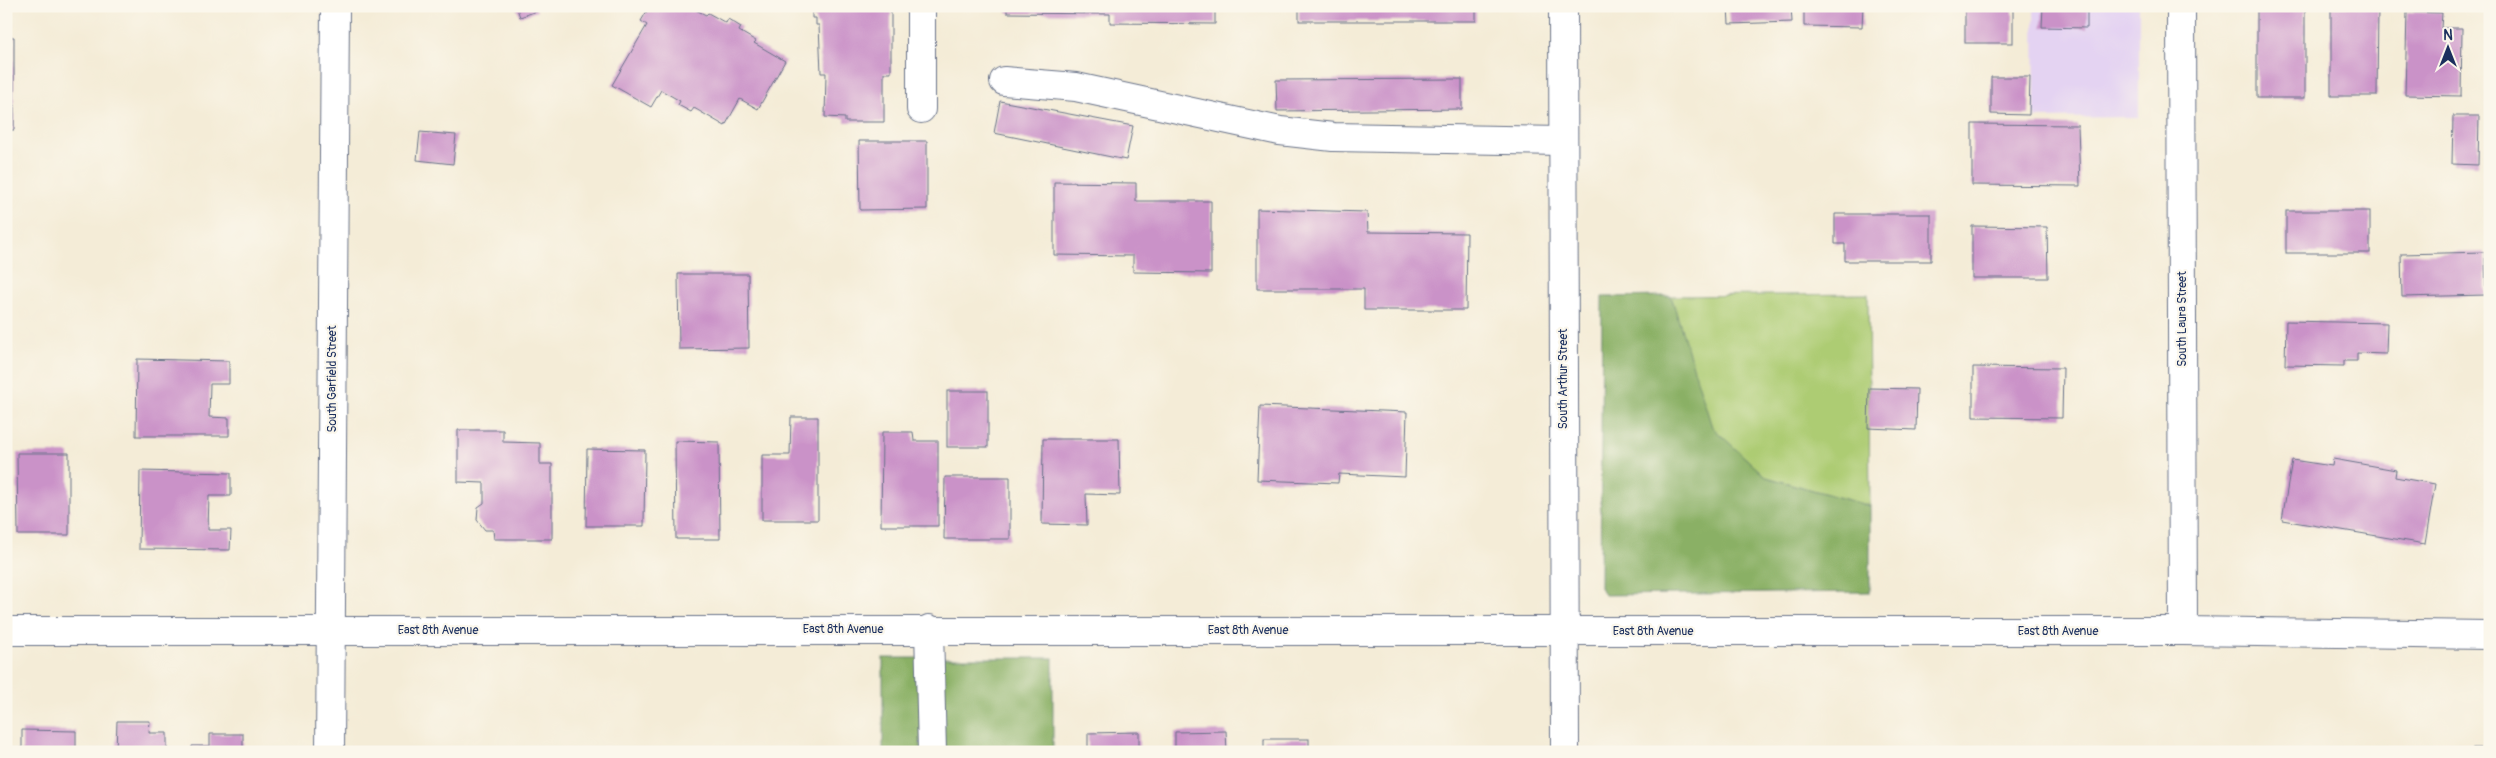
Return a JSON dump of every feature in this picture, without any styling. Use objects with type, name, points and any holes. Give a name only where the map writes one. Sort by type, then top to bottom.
[{"type":"street","name":"South Garfield Street","points":[[330,752],[336,6]]},
{"type":"street","points":[[921,6],[921,109]]},
{"type":"street","name":"South Arthur Street","points":[[1563,6],[1563,631],[1565,752]]},
{"type":"street","name":"South Laura Street","points":[[2181,6],[2183,631]]},
{"type":"street","points":[[1004,82],[1076,87],[1280,131],[1333,137],[1563,141]]},
{"type":"street","name":"East 8th Avenue","points":[[6,631],[929,629],[2183,631],[2490,635]]},
{"type":"street","points":[[929,629],[932,752]]},
{"type":"shaded area","points":[[2034,6],[2139,6],[2139,117],[2035,118]]},
{"type":"green space","points":[[1868,294],[1870,506],[1766,477],[1711,427],[1671,296]]},
{"type":"green space","points":[[1671,296],[1712,427],[1766,477],[1870,506],[1870,592],[1604,595],[1600,587],[1602,297]]},
{"type":"green space","points":[[883,658],[1053,658],[1053,752],[883,752]]},
{"type":"building","points":[[516,6],[535,6],[537,11],[520,17]]},
{"type":"building","points":[[650,6],[698,6],[696,10],[706,15],[708,13],[726,23],[728,19],[741,27],[739,31],[756,41],[754,43],[785,61],[758,109],[740,99],[725,126],[694,108],[691,112],[678,105],[680,101],[661,90],[651,107],[612,85],[647,25],[641,21]]},
{"type":"building","points":[[812,6],[891,6],[891,73],[884,73],[884,122],[845,122],[845,118],[825,117],[826,73],[821,73],[819,25],[816,25],[816,18],[812,18]]},
{"type":"building","points":[[1007,6],[1215,6],[1215,24],[1110,23],[1110,14],[1007,13]]},
{"type":"building","points":[[1299,6],[1476,6],[1476,21],[1299,21]]},
{"type":"building","points":[[1640,6],[1691,6],[1691,10],[1640,9]]},
{"type":"building","points":[[1728,6],[1791,6],[1792,22],[1729,24]]},
{"type":"building","points":[[1804,6],[1863,6],[1862,27],[1804,26]]},
{"type":"building","points":[[1965,6],[2013,6],[2013,43],[1965,43]]},
{"type":"building","points":[[2043,6],[2087,6],[2087,28],[2042,27]]},
{"type":"building","points":[[2257,6],[2305,6],[2305,98],[2257,98]]},
{"type":"building","points":[[2331,6],[2378,6],[2377,96],[2331,96]]},
{"type":"building","points":[[2407,12],[2442,13],[2441,28],[2462,28],[2461,96],[2405,95]]},
{"type":"building","points":[[6,37],[14,37],[14,130],[9,130],[9,135],[6,135]]},
{"type":"building","points":[[1991,77],[2030,77],[2029,115],[1991,114]]},
{"type":"building","points":[[1462,79],[1462,109],[1277,111],[1276,80]]},
{"type":"building","points":[[1000,101],[1133,126],[1126,160],[994,133]]},
{"type":"building","points":[[2453,116],[2479,116],[2478,165],[2452,164]]},
{"type":"building","points":[[1972,124],[2078,125],[2080,186],[1972,185]]},
{"type":"building","points":[[420,132],[456,135],[453,164],[417,160]]},
{"type":"building","points":[[859,141],[927,141],[927,209],[860,210]]},
{"type":"building","points":[[1054,182],[1136,183],[1136,201],[1211,201],[1211,273],[1133,272],[1133,256],[1054,255]]},
{"type":"building","points":[[1257,209],[1367,212],[1368,232],[1467,233],[1466,310],[1364,310],[1364,289],[1257,289]]},
{"type":"building","points":[[2286,211],[2370,211],[2370,253],[2286,253]]},
{"type":"building","points":[[1835,214],[1931,214],[1931,261],[1845,261],[1845,244],[1835,244]]},
{"type":"building","points":[[1972,226],[2047,227],[2048,278],[1972,278]]},
{"type":"building","points":[[2485,252],[2486,295],[2402,297],[2401,254]]},
{"type":"building","points":[[678,274],[748,274],[749,348],[679,349]]},
{"type":"building","points":[[2286,321],[2387,323],[2386,354],[2357,353],[2357,361],[2344,361],[2344,366],[2285,365]]},
{"type":"building","points":[[137,359],[229,361],[229,384],[210,384],[209,417],[229,418],[229,436],[136,436]]},
{"type":"building","points":[[1973,367],[2063,368],[2062,418],[1973,417]]},
{"type":"building","points":[[1869,388],[1917,389],[1916,430],[1868,428]]},
{"type":"building","points":[[947,391],[988,391],[988,447],[947,447]]},
{"type":"building","points":[[1260,406],[1407,412],[1405,477],[1339,474],[1338,483],[1257,480]]},
{"type":"building","points":[[791,417],[818,417],[818,520],[762,520],[762,455],[790,455]]},
{"type":"building","points":[[458,430],[503,430],[503,442],[540,443],[540,464],[552,464],[552,539],[494,539],[493,530],[485,530],[477,520],[478,507],[484,503],[484,483],[458,482]]},
{"type":"building","points":[[882,432],[913,432],[914,441],[938,441],[938,526],[881,526]]},
{"type":"building","points":[[1043,439],[1119,439],[1120,495],[1086,494],[1087,525],[1042,524]]},
{"type":"building","points":[[675,441],[719,442],[720,539],[676,539]]},
{"type":"building","points":[[587,449],[645,450],[644,526],[586,526]]},
{"type":"building","points":[[17,453],[69,453],[69,535],[18,535]]},
{"type":"building","points":[[2333,459],[2396,470],[2395,477],[2435,484],[2425,544],[2282,520],[2292,460],[2332,466]]},
{"type":"building","points":[[140,471],[231,473],[231,496],[209,496],[208,530],[231,530],[230,550],[139,549]]},
{"type":"building","points":[[945,477],[1010,477],[1010,539],[944,539]]},
{"type":"building","points":[[117,721],[150,721],[149,733],[167,733],[167,752],[116,752]]},
{"type":"building","points":[[22,730],[76,731],[76,752],[22,752]]},
{"type":"building","points":[[1226,731],[1227,752],[1175,752],[1175,732]]},
{"type":"building","points":[[1139,732],[1139,752],[1088,752],[1088,733]]},
{"type":"building","points":[[210,734],[243,734],[243,752],[192,752],[192,746],[210,746]]},
{"type":"building","points":[[1264,739],[1309,739],[1309,752],[1264,752]]},
{"type":"building","points":[[2473,748],[2490,748],[2490,752],[2473,752]]}]
